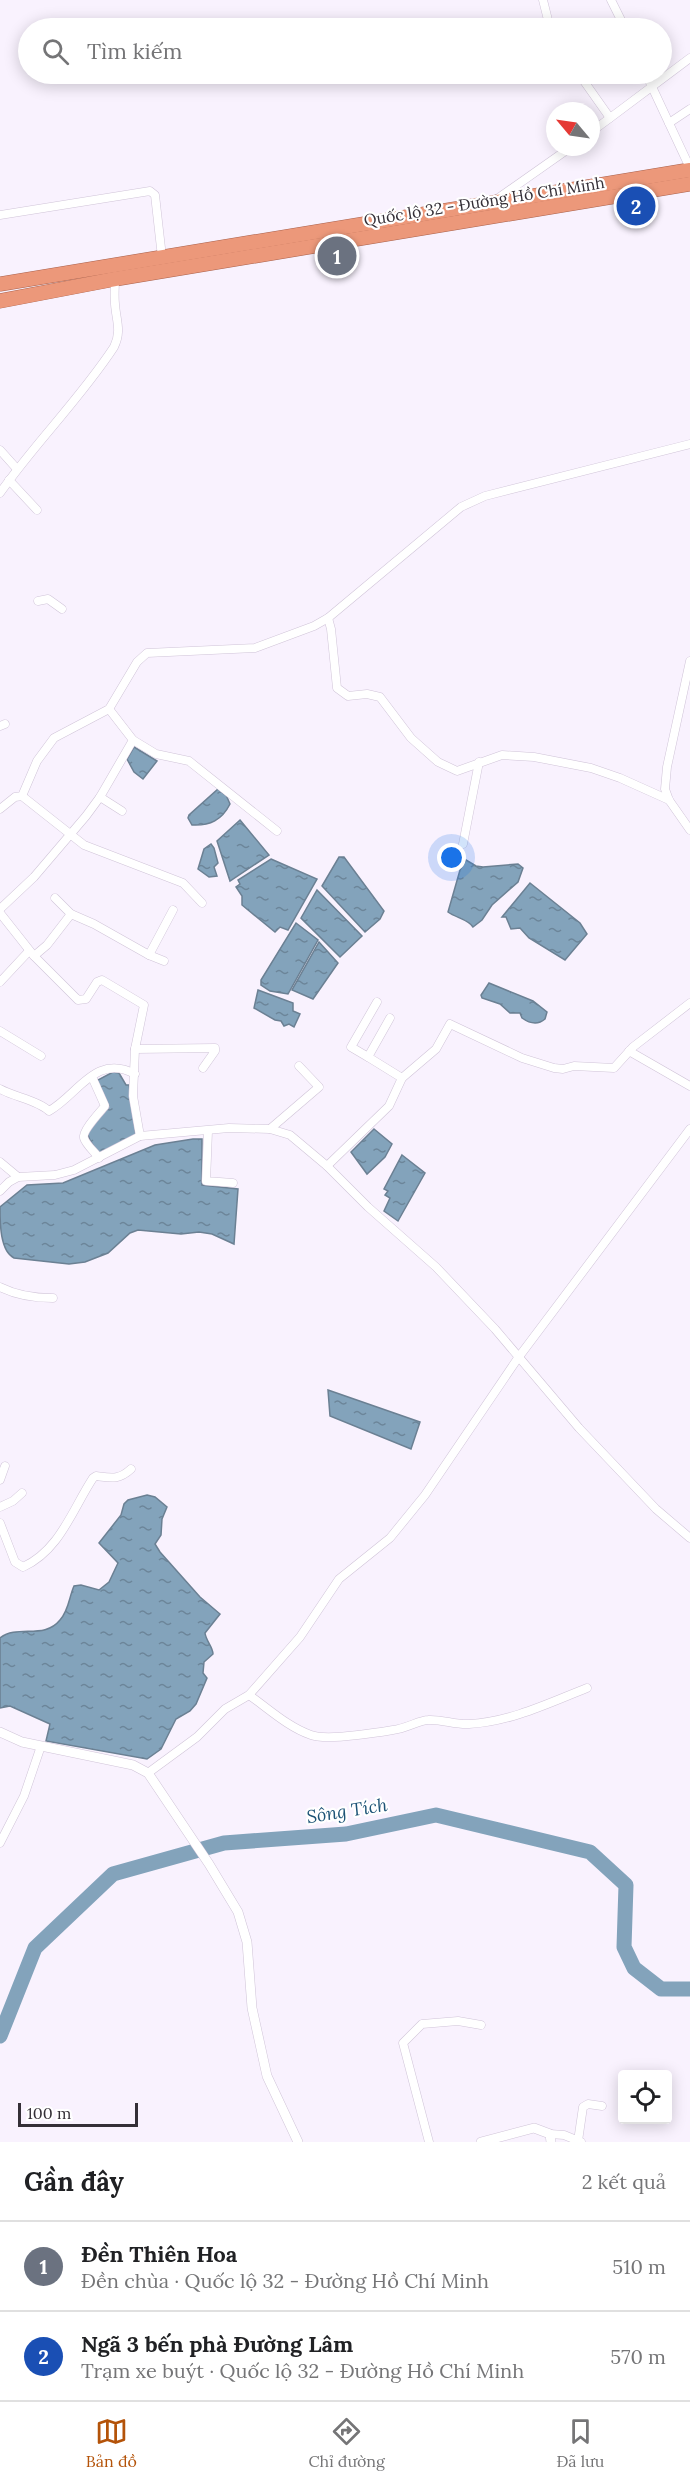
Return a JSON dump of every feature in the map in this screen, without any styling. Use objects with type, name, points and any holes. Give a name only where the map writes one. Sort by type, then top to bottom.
[{"type":"highway","name":"Quốc lộ 32 - Đường Hồ Chí Minh","points":[[0,284],[690,169]]},
{"type":"highway","name":"Quốc lộ 32 - Đường Hồ Chí Minh","points":[[0,301],[115,279],[690,184]]},
{"type":"street","points":[[543,0],[548,18]]},
{"type":"street","points":[[611,0],[620,18]]},
{"type":"street","points":[[672,71],[690,58]]},
{"type":"street","points":[[586,84],[610,117]]},
{"type":"street","points":[[600,125],[654,84]]},
{"type":"street","points":[[651,86],[690,169]]},
{"type":"street","points":[[669,123],[690,109]]},
{"type":"street","points":[[492,202],[559,156]]},
{"type":"street","points":[[0,215],[150,191],[154,195],[162,257]]},
{"type":"street","points":[[0,493],[114,347],[119,337],[115,279]]},
{"type":"street","points":[[0,809],[15,797],[22,795],[37,762],[54,738],[109,709],[137,662],[147,653],[255,648],[328,618],[461,507],[484,496],[690,444]]},
{"type":"street","points":[[0,450],[17,469]]},
{"type":"street","points":[[9,480],[37,510]]},
{"type":"street","points":[[38,601],[48,599],[62,609]]},
{"type":"street","points":[[328,618],[332,628],[335,683],[339,692],[348,696],[367,694],[381,697],[411,738],[438,762],[461,770],[493,757],[515,755],[569,763],[620,778],[669,801]]},
{"type":"street","points":[[690,661],[665,779],[669,801],[690,830]]},
{"type":"street","points":[[109,709],[133,740],[156,754],[189,761],[277,831]]},
{"type":"street","points":[[133,740],[100,797],[34,877],[0,911],[32,954],[78,1000],[86,999],[96,982],[102,980],[144,1005],[135,1049],[133,1096],[140,1136]]},
{"type":"street","points":[[463,844],[478,762]]},
{"type":"street","points":[[22,795],[69,835],[96,851],[183,883],[202,903]]},
{"type":"street","points":[[100,797],[122,811]]},
{"type":"street","points":[[55,898],[71,914],[164,961]]},
{"type":"street","points":[[149,955],[173,909]]},
{"type":"street","points":[[0,982],[46,945],[71,914]]},
{"type":"street","points":[[377,1002],[351,1047],[402,1078]]},
{"type":"street","points":[[327,1166],[389,1106],[402,1078],[436,1049],[450,1024],[522,1058],[554,1068],[563,1069],[574,1066],[614,1068],[629,1050],[690,1003]]},
{"type":"street","points":[[368,1057],[390,1018]]},
{"type":"street","points":[[0,1031],[41,1056]]},
{"type":"street","points":[[135,1049],[215,1047],[215,1051],[203,1068]]},
{"type":"street","points":[[629,1050],[690,1086]]},
{"type":"street","points":[[270,1129],[319,1087],[298,1066]]},
{"type":"street","points":[[0,1089],[23,1100],[38,1103],[49,1111],[86,1080],[104,1070],[124,1068],[135,1074]]},
{"type":"street","points":[[92,1077],[105,1106],[94,1117],[84,1138],[99,1158]]},
{"type":"street","points":[[0,1191],[18,1177],[65,1173],[140,1136],[229,1128],[270,1129],[290,1135],[327,1166],[368,1207],[436,1268],[579,1428],[680,1531],[690,1538]]},
{"type":"street","points":[[148,1773],[197,1737],[225,1709],[249,1695],[300,1636],[339,1579],[390,1538],[425,1495],[518,1358],[690,1129]]},
{"type":"street","points":[[208,1131],[206,1181],[233,1183]]},
{"type":"street","points":[[0,1162],[18,1177]]},
{"type":"street","points":[[0,1287],[21,1295],[53,1298]]},
{"type":"street","points":[[0,1480],[4,1466]]},
{"type":"street","points":[[0,1523],[15,1562],[23,1567],[36,1559],[63,1533],[93,1478],[96,1476],[114,1480],[131,1469]]},
{"type":"street","points":[[0,1508],[22,1493]]},
{"type":"street","points":[[249,1695],[294,1727],[313,1736],[332,1737],[391,1731],[410,1727],[428,1719],[466,1725],[498,1722],[587,1688]]},
{"type":"street","points":[[0,1732],[22,1742],[134,1765],[148,1773],[238,1912],[248,1942],[252,2008],[267,2076],[298,2142]]},
{"type":"street","points":[[0,1843],[24,1796],[41,1746]]},
{"type":"street","points":[[429,2142],[403,2043],[422,2024],[458,2021],[481,2025]]},
{"type":"street","points":[[481,2142],[534,2128],[551,2138],[564,2135],[579,2141],[583,2108],[588,2104],[602,2106]]},
{"type":"water","points":[[134,747],[157,761],[143,779],[134,772],[127,759]]},
{"type":"water","points":[[218,789],[226,795],[230,804],[227,810],[215,821],[192,825],[188,818],[189,815]]},
{"type":"water","points":[[240,820],[269,855],[230,881],[217,841]]},
{"type":"water","points":[[211,844],[218,863],[214,867],[217,876],[209,877],[198,869],[204,849]]},
{"type":"water","points":[[339,857],[344,857],[384,911],[380,919],[365,932],[322,886]]},
{"type":"water","points":[[271,859],[317,879],[288,930],[280,927],[275,932],[242,905],[242,896],[236,887],[240,884],[238,880]]},
{"type":"water","points":[[466,860],[483,867],[518,864],[523,868],[518,882],[492,905],[482,920],[473,927],[448,912],[460,870]]},
{"type":"water","points":[[530,883],[580,923],[587,934],[565,960],[529,938],[520,928],[511,929],[506,917],[502,917]]},
{"type":"water","points":[[317,890],[362,936],[340,957],[301,918]]},
{"type":"water","points":[[296,923],[318,940],[288,994],[270,991],[261,985],[261,980]]},
{"type":"water","points":[[319,942],[338,963],[313,999],[292,990]]},
{"type":"water","points":[[489,983],[533,1001],[547,1012],[545,1019],[536,1023],[530,1022],[522,1018],[520,1013],[510,1013],[500,1004],[482,998],[481,995]]},
{"type":"water","points":[[258,990],[293,1003],[293,1011],[300,1014],[294,1027],[289,1024],[284,1026],[281,1021],[254,1008]]},
{"type":"water","points":[[113,1072],[119,1073],[126,1085],[129,1085],[136,1136],[100,1154],[89,1139],[88,1128],[109,1106],[96,1081]]},
{"type":"water","points":[[374,1129],[392,1144],[385,1157],[367,1174],[351,1152]]},
{"type":"water","points":[[202,1139],[202,1185],[238,1189],[234,1244],[212,1234],[199,1232],[181,1234],[138,1230],[130,1233],[108,1253],[85,1262],[69,1264],[14,1258],[9,1254],[3,1243],[0,1207],[27,1185],[63,1183],[155,1145]]},
{"type":"water","points":[[402,1155],[425,1173],[398,1221],[384,1211],[390,1198],[385,1195],[388,1191],[384,1189]]},
{"type":"water","points":[[328,1390],[420,1422],[411,1449],[330,1416]]},
{"type":"water","points":[[147,1495],[155,1497],[167,1507],[162,1519],[161,1535],[155,1544],[200,1597],[220,1614],[205,1633],[213,1654],[204,1662],[203,1673],[207,1678],[196,1704],[190,1711],[176,1719],[161,1749],[147,1759],[46,1741],[50,1724],[10,1706],[0,1708],[0,1638],[15,1632],[39,1631],[54,1626],[65,1612],[74,1586],[81,1585],[99,1590],[109,1582],[118,1563],[99,1543],[121,1515],[124,1504],[128,1500]]},
{"type":"waterway","name":"Sông Tích","points":[[0,2036],[35,1948],[113,1874],[224,1843],[346,1834],[436,1815],[590,1852],[626,1885],[624,1947],[634,1968],[661,1989],[690,1989]]},
{"type":"place","name":"Ngã 3 bến phà Đường Lâm","points":[[636,206]]},
{"type":"place","name":"Đền Thiên Hoa","points":[[337,256]]}]
